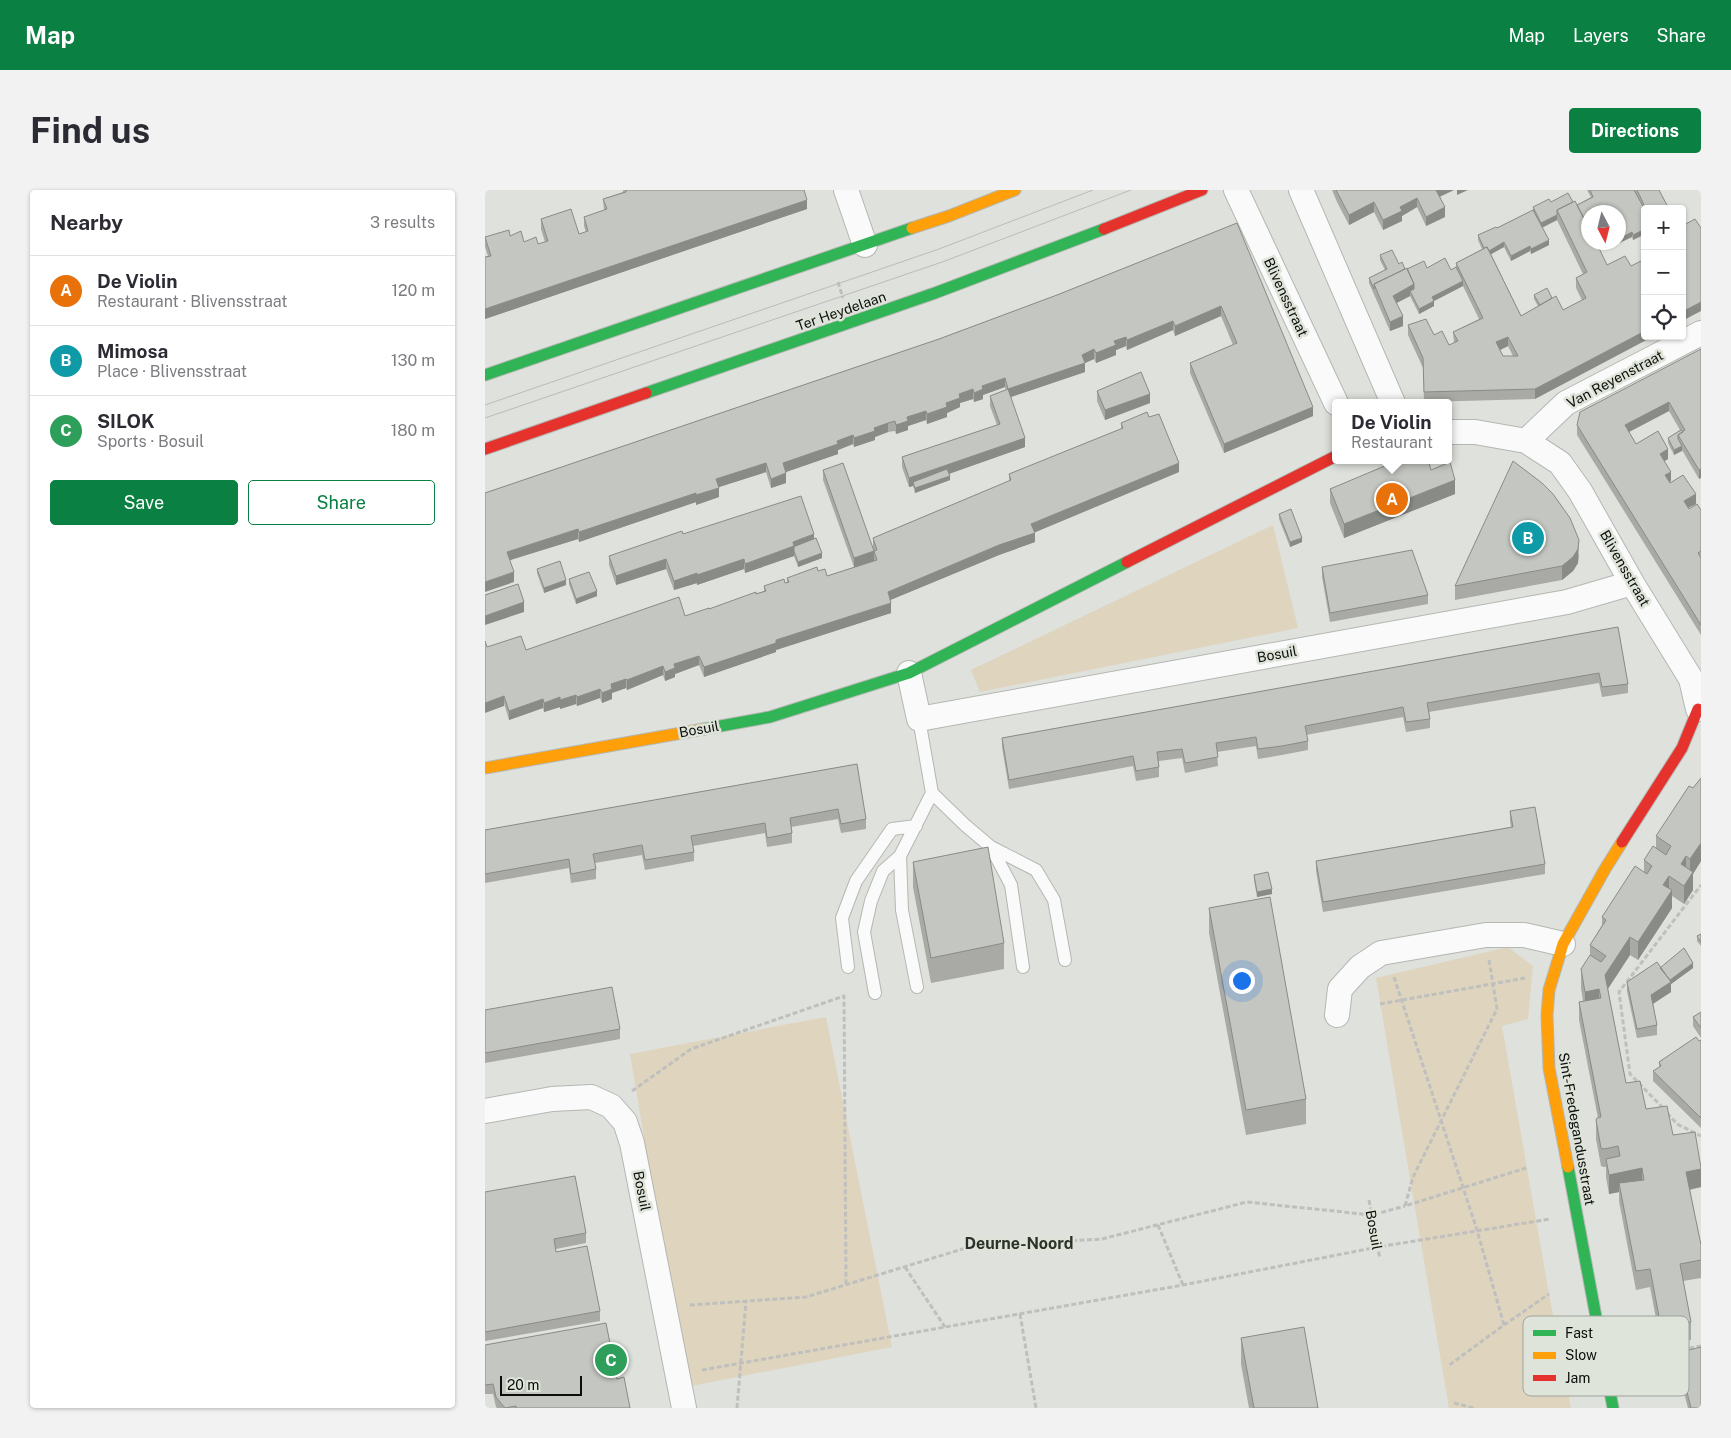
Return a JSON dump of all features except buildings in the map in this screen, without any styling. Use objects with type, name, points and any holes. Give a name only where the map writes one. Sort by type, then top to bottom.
[{"type":"street","points":[[846,190],[865,245]]},
{"type":"street","points":[[485,375],[949,216],[1015,190]]},
{"type":"street","name":"Ter Heydelaan","points":[[485,449],[863,319],[1040,255],[1202,190]]},
{"type":"street","name":"Blivensstraat","points":[[1237,190],[1334,399]]},
{"type":"street","points":[[1301,190],[1391,399]]},
{"type":"street","name":"Van Reyenstraat","points":[[1526,441],[1566,403],[1701,333]]},
{"type":"street","points":[[1452,432],[1475,432],[1526,441]]},
{"type":"street","name":"Blivensstraat","points":[[1526,441],[1560,463],[1580,491],[1632,583],[1691,679],[1699,710]]},
{"type":"street","name":"Bosuil","points":[[485,768],[770,716],[846,694],[909,672],[1332,458]]},
{"type":"street","name":"Bosuil","points":[[919,719],[1557,603],[1632,583]]},
{"type":"street","points":[[909,672],[919,719]]},
{"type":"street","name":"Sint-Fredegandusstraat","points":[[1596,1316],[1549,1068],[1547,1015],[1549,990],[1563,944],[1605,870],[1681,748],[1699,710]]},
{"type":"street","points":[[1337,1016],[1340,989],[1360,967],[1381,953],[1486,935],[1524,935],[1563,944]]},
{"type":"street","points":[[485,1111],[552,1099],[591,1097],[611,1106]]},
{"type":"street","name":"Bosuil","points":[[611,1106],[625,1122],[633,1143],[684,1408]]},
{"type":"lane","points":[[875,993],[864,932],[871,901],[883,871],[900,856],[932,793],[919,719]]},
{"type":"lane","points":[[932,793],[991,847],[1036,870],[1054,900],[1065,960]]},
{"type":"lane","points":[[848,967],[842,918],[856,881],[892,829],[916,826]]},
{"type":"lane","points":[[991,847],[1011,885],[1023,967]]},
{"type":"lane","points":[[900,856],[902,910],[917,987]]},
{"type":"path","points":[[829,256],[847,309],[858,305],[863,319]]},
{"type":"path","points":[[1701,886],[1619,992],[1630,1074],[1677,1124],[1701,1136]]},
{"type":"path","points":[[1405,1206],[1413,1177],[1497,1009],[1486,935]]},
{"type":"path","points":[[1393,974],[1477,1230],[1504,1325]]},
{"type":"path","points":[[1380,1004],[1532,977]]},
{"type":"path","points":[[611,1106],[691,1049],[844,996],[846,1285]]},
{"type":"path","points":[[664,1307],[806,1297],[969,1247],[1102,1239],[1247,1202],[1372,1215],[1526,1168]]},
{"type":"path","name":"Bosuil","points":[[1369,1200],[1380,1259]]},
{"type":"path","points":[[677,1374],[1183,1285],[1378,1247],[1577,1215]]},
{"type":"path","points":[[1158,1224],[1183,1285]]},
{"type":"path","points":[[905,1267],[945,1327]]},
{"type":"path","points":[[1448,1366],[1549,1294]]},
{"type":"path","points":[[737,1408],[747,1301]]},
{"type":"path","points":[[1020,1314],[1036,1408]]},
{"type":"path","points":[[1454,1403],[1474,1408]]},
{"type":"shaded area","points":[[1273,525],[1298,628],[980,692],[971,670]]},
{"type":"shaded area","points":[[1508,947],[1533,966],[1528,1019],[1502,1026],[1553,1316],[1523,1316],[1523,1396],[1569,1396],[1571,1408],[1449,1408],[1376,978]]},
{"type":"shaded area","points":[[826,1017],[892,1347],[686,1387],[630,1054]]},
{"type":"tram line","points":[[485,405],[939,249],[1093,190]]},
{"type":"tram line","points":[[485,418],[945,261],[1131,190]]},
{"type":"traffic: fast","points":[[485,375],[912,228]]},
{"type":"traffic: fast","points":[[646,393],[935,293],[1104,229]]},
{"type":"traffic: fast","points":[[704,729],[770,717],[909,673],[1127,562]]},
{"type":"traffic: fast","points":[[1568,1167],[1596,1316]]},
{"type":"traffic: fast","points":[[1611,1396],[1613,1408]]},
{"type":"traffic: slow","points":[[912,228],[949,216],[1015,190]]},
{"type":"traffic: slow","points":[[485,768],[704,729]]},
{"type":"traffic: slow","points":[[1568,1167],[1549,1068],[1547,1015],[1549,990],[1563,944],[1622,842]]},
{"type":"traffic: jam","points":[[1104,229],[1202,190]]},
{"type":"traffic: jam","points":[[485,449],[646,393]]},
{"type":"traffic: jam","points":[[1127,562],[1332,458]]},
{"type":"traffic: jam","points":[[1622,842],[1682,748],[1698,709],[1701,711]]},
{"type":"place","name":"De Violin","points":[[1392,499]]},
{"type":"place","name":"Mimosa","points":[[1528,538]]},
{"type":"place","name":"SILOK","points":[[611,1360]]},
{"type":"district","name":"Deurne-Noord","points":[[1019,1243]]}]
